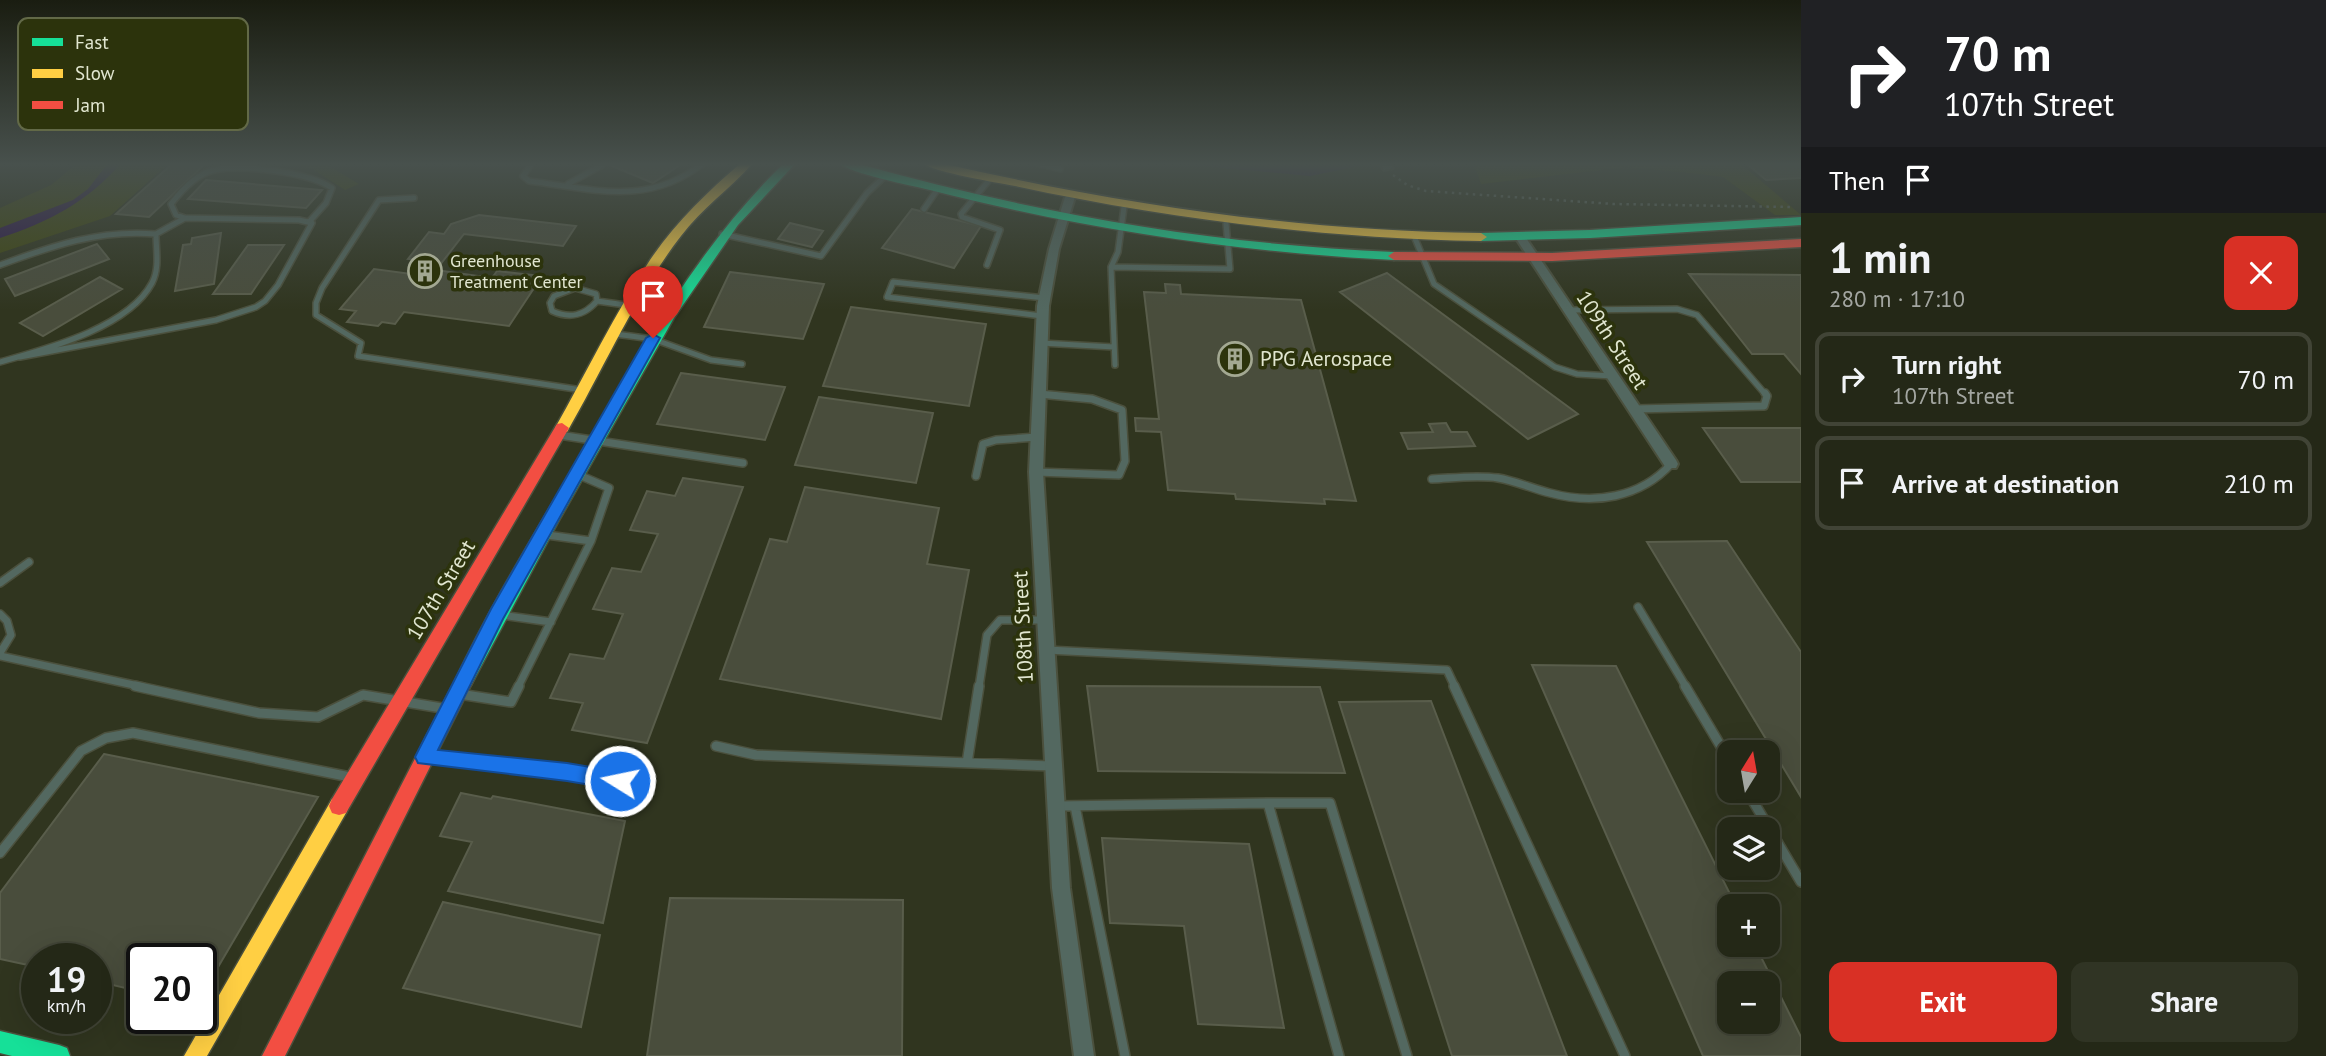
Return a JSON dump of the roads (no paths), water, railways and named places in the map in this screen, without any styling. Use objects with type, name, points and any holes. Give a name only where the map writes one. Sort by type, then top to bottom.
[{"type":"street","name":"107th Street","points":[[195,1056],[400,701],[558,435],[655,262],[695,212]]},
{"type":"street","points":[[273,1056],[497,614],[669,311],[721,234],[739,212]]},
{"type":"street","points":[[1030,212],[1228,243],[1302,251],[1423,258],[1534,258],[1801,243]]},
{"type":"street","name":"108th Street","points":[[1064,212],[1042,316],[1036,472],[1061,888],[1084,1056]]},
{"type":"street","points":[[1153,212],[1226,223],[1414,236],[1520,237],[1801,221]]},
{"type":"street","name":"109th Street","points":[[1520,237],[1671,464]]},
{"type":"street","points":[[0,1042],[59,1056]]},
{"type":"lane","points":[[175,212],[185,218],[309,222]]},
{"type":"lane","points":[[309,222],[318,212]]},
{"type":"lane","points":[[371,212],[322,288],[316,303],[316,315],[330,327],[355,337],[361,343],[359,356],[583,390]]},
{"type":"lane","points":[[721,234],[821,256],[853,212]]},
{"type":"lane","points":[[962,212],[962,217],[1000,230],[987,265]]},
{"type":"lane","points":[[1115,365],[1111,267],[1118,252],[1123,212]]},
{"type":"lane","points":[[0,265],[70,239],[97,233],[130,231],[156,234],[185,218]]},
{"type":"lane","points":[[0,362],[203,321],[257,306],[267,299],[280,281],[307,235],[312,223],[309,222]]},
{"type":"lane","points":[[1111,267],[1230,269],[1226,223]]},
{"type":"lane","points":[[20,357],[90,329],[130,308],[153,282],[158,260],[156,234]]},
{"type":"lane","points":[[1414,236],[1434,284],[1555,368],[1577,374],[1612,376]]},
{"type":"lane","points":[[1042,316],[887,297],[893,282],[1045,298]]},
{"type":"lane","points":[[575,288],[588,289],[596,294],[597,301],[578,316],[563,316],[552,311],[550,303],[554,296],[575,288]]},
{"type":"lane","points":[[597,301],[669,311]]},
{"type":"lane","points":[[1570,310],[1677,309],[1697,315],[1767,396],[1764,406],[1634,409]]},
{"type":"lane","points":[[614,334],[653,338],[710,360],[742,364]]},
{"type":"lane","points":[[1041,343],[1114,347]]},
{"type":"lane","points":[[1036,472],[1119,475],[1125,461],[1122,411],[1109,402],[1092,398],[1039,394]]},
{"type":"lane","points":[[558,435],[743,463]]},
{"type":"lane","points":[[976,475],[983,444],[988,441],[1038,437]]},
{"type":"lane","points":[[1432,479],[1497,478],[1559,496],[1600,499],[1636,490],[1660,479],[1671,464]]},
{"type":"lane","points":[[458,694],[511,702],[591,541],[609,488],[577,474]]},
{"type":"lane","points":[[543,534],[591,541]]},
{"type":"lane","points":[[0,583],[29,562]]},
{"type":"lane","points":[[1638,607],[1717,740]]},
{"type":"lane","points":[[0,614],[7,621],[11,635],[0,654],[258,713],[318,717],[363,695],[448,710]]},
{"type":"lane","points":[[497,614],[551,622]]},
{"type":"lane","points":[[967,762],[987,635],[1000,620],[1044,620]]},
{"type":"lane","points":[[1046,650],[1447,670],[1625,1056]]},
{"type":"lane","points":[[0,853],[81,751],[95,741],[114,734],[133,733],[355,778]]},
{"type":"lane","points":[[716,746],[756,755],[1052,765]]},
{"type":"lane","points":[[425,757],[567,772],[620,781]]},
{"type":"lane","points":[[1268,803],[1339,1056]]},
{"type":"lane","points":[[1055,806],[1330,803],[1407,1056]]},
{"type":"lane","points":[[1754,803],[1801,882]]},
{"type":"lane","points":[[1075,806],[1125,1056]]},
{"type":"place","name":"Greenhouse Treatment Center","points":[[425,271]]},
{"type":"place","name":"PPG Aerospace","points":[[1235,359]]}]
